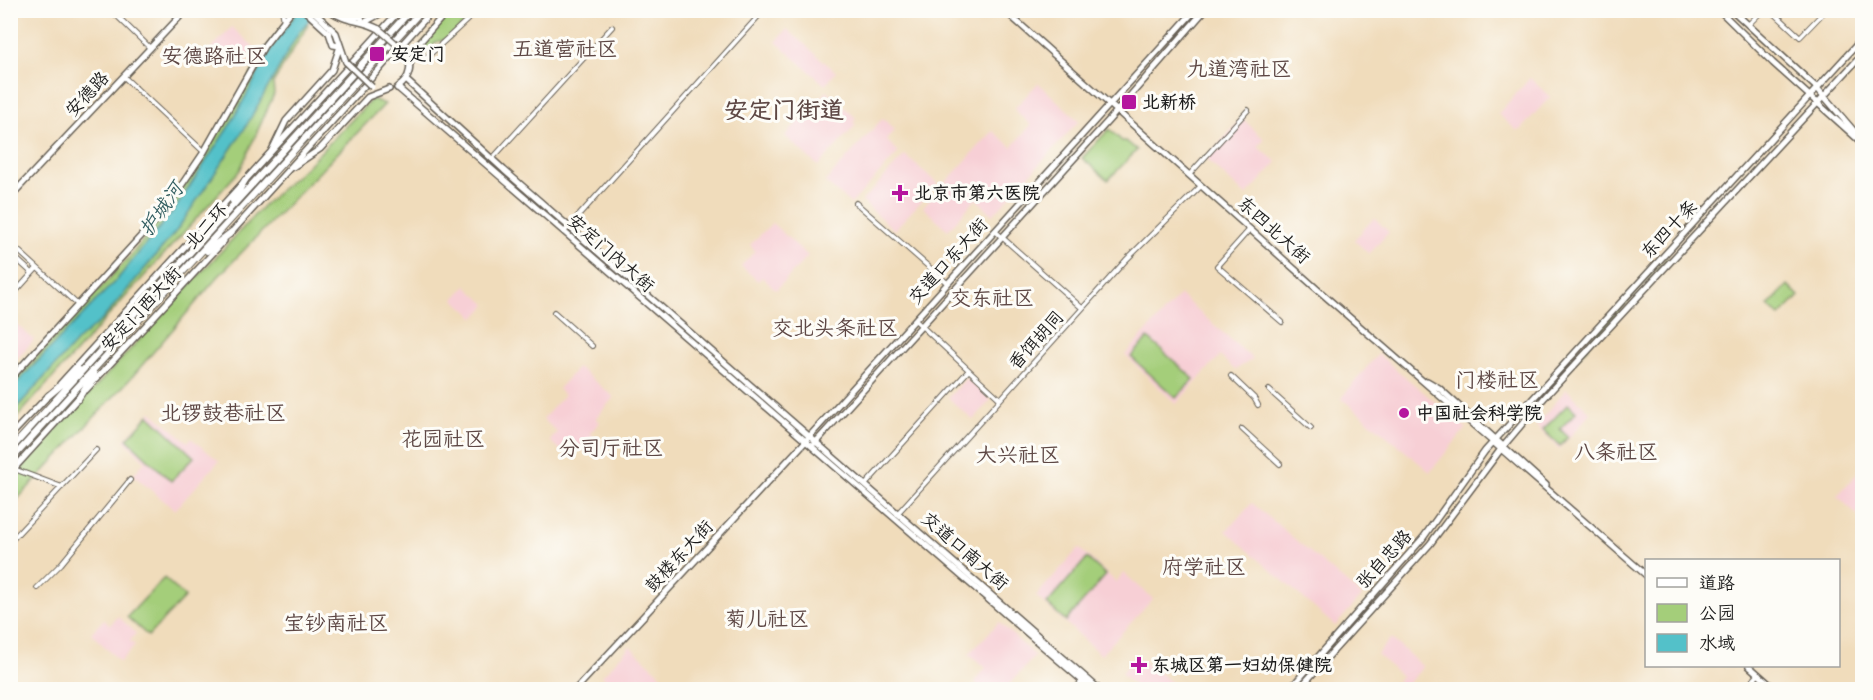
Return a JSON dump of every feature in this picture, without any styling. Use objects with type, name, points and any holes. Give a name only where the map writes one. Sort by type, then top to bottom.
[{"type":"highway","name":"北二环","points":[[10,450],[411,10]]},
{"type":"highway","name":"北二环","points":[[11,460],[422,10]]},
{"type":"highway","points":[[226,212],[245,180]]},
{"type":"highway","points":[[194,260],[232,232]]},
{"type":"highway","points":[[48,396],[98,354]]},
{"type":"highway","points":[[78,399],[104,358]]},
{"type":"main road","name":"安德路","points":[[10,197],[186,10]]},
{"type":"main road","points":[[10,379],[164,211],[204,152],[264,46],[292,10]]},
{"type":"main road","points":[[272,150],[283,125],[332,70],[336,33],[304,10]]},
{"type":"main road","points":[[312,10],[320,21]]},
{"type":"main road","points":[[329,10],[346,21],[362,19],[387,10]]},
{"type":"main road","points":[[340,10],[379,29],[402,50],[410,64]]},
{"type":"main road","name":"安定门西大街","points":[[10,436],[400,10]]},
{"type":"main road","points":[[293,167],[313,141],[433,10]]},
{"type":"main road","points":[[336,46],[346,63],[372,87],[398,88],[406,80],[420,42],[448,10]]},
{"type":"main road","name":"东四北大街","points":[[1004,10],[1250,230],[1495,440],[1645,573]]},
{"type":"main road","name":"交道口东大街","points":[[806,439],[1195,10]]},
{"type":"main road","name":"交道口东大街","points":[[815,443],[1205,10]]},
{"type":"main road","points":[[1719,10],[1809,96],[1863,142]]},
{"type":"main road","points":[[1732,10],[1817,88],[1847,120],[1863,142]]},
{"type":"main road","name":"东四十条","points":[[1495,440],[1863,39]]},
{"type":"main road","name":"东四十条","points":[[1503,447],[1553,388],[1863,55]]},
{"type":"main road","name":"安定门内大街","points":[[406,80],[566,229]]},
{"type":"main road","name":"安定门内大街","points":[[398,88],[566,229],[806,439]]},
{"type":"main road","points":[[293,167],[320,149],[368,97],[389,89]]},
{"type":"main road","name":"安定门西大街","points":[[12,471],[293,167]]},
{"type":"main road","name":"交道口南大街","points":[[806,439],[815,443],[866,484],[896,514]]},
{"type":"main road","name":"交道口南大街","points":[[806,439],[896,514],[1084,679],[1100,690]]},
{"type":"main road","name":"鼓楼东大街","points":[[576,690],[806,439]]},
{"type":"main road","name":"张自忠路","points":[[1288,690],[1424,538],[1495,440]]},
{"type":"main road","name":"张自忠路","points":[[1298,690],[1430,544],[1503,447]]},
{"type":"main road","points":[[1750,667],[1776,690]]},
{"type":"main road","name":"交道口南大街","points":[[1084,679],[1093,690]]},
{"type":"street","points":[[111,10],[150,48]]},
{"type":"street","points":[[282,10],[284,21]]},
{"type":"street","points":[[415,57],[427,57],[478,10]]},
{"type":"street","points":[[566,229],[764,10]]},
{"type":"street","points":[[1748,24],[1763,10]]},
{"type":"street","points":[[1771,10],[1800,37],[1826,10]]},
{"type":"street","points":[[492,159],[612,27]]},
{"type":"street","points":[[124,77],[204,152]]},
{"type":"street","points":[[1189,175],[1248,110]]},
{"type":"street","name":"香饵胡同","points":[[896,514],[1126,260],[1201,186]]},
{"type":"street","points":[[856,203],[946,282]]},
{"type":"street","points":[[1250,230],[1217,266],[1282,322]]},
{"type":"street","points":[[995,231],[1082,308]]},
{"type":"street","points":[[10,243],[78,305]]},
{"type":"street","points":[[10,253],[32,273]]},
{"type":"street","points":[[10,298],[37,268]]},
{"type":"street","points":[[554,312],[592,346]]},
{"type":"street","points":[[915,320],[1000,399]]},
{"type":"street","points":[[866,484],[969,370]]},
{"type":"street","points":[[1231,376],[1254,398],[1258,405]]},
{"type":"street","points":[[1269,390],[1311,428]]},
{"type":"street","points":[[1242,429],[1280,464]]},
{"type":"street","points":[[10,542],[96,450]]},
{"type":"street","points":[[12,471],[62,488]]},
{"type":"street","points":[[37,588],[61,564],[130,480]]},
{"type":"street","points":[[1744,690],[1759,674]]},
{"type":"street","points":[[1074,690],[1084,679]]},
{"type":"shaded area","points":[[232,27],[254,47],[242,70],[229,58],[218,58],[210,50]]},
{"type":"shaded area","points":[[787,29],[836,72],[825,85],[776,42]]},
{"type":"shaded area","points":[[1530,78],[1550,97],[1520,130],[1516,130],[1498,114]]},
{"type":"shaded area","points":[[1038,83],[1079,121],[993,215],[976,199],[948,230],[923,207],[993,131],[1012,147],[1031,125],[1014,109]]},
{"type":"shaded area","points":[[827,91],[856,118],[853,122],[856,125],[818,166],[785,136]]},
{"type":"shaded area","name":"北京市第六医院","points":[[883,118],[895,130],[886,140],[899,152],[851,204],[825,182]]},
{"type":"shaded area","points":[[1242,118],[1264,139],[1258,147],[1277,162],[1246,196],[1206,159]]},
{"type":"shaded area","name":"北京市第六医院","points":[[905,155],[938,184],[894,230],[862,201]]},
{"type":"shaded area","points":[[1374,218],[1389,232],[1369,254],[1354,240]]},
{"type":"shaded area","points":[[772,223],[808,256],[776,290],[762,277],[758,281],[741,266],[755,251],[750,245]]},
{"type":"shaded area","points":[[466,286],[487,305],[475,318],[454,299]]},
{"type":"shaded area","points":[[1180,295],[1253,359],[1235,370],[1220,356],[1176,404],[1125,355]]},
{"type":"shaded area","points":[[10,318],[34,340],[11,365],[10,365]]},
{"type":"shaded area","name":"中国社会科学院","points":[[1378,354],[1466,428],[1430,472],[1341,398]]},
{"type":"shaded area","points":[[578,367],[614,397],[596,418],[600,422],[590,433],[598,441],[587,453],[579,446],[569,458],[550,441],[557,432],[543,419],[564,395],[558,389]]},
{"type":"shaded area","points":[[966,378],[991,400],[973,420],[948,398]]},
{"type":"shaded area","points":[[1566,389],[1591,413],[1559,449],[1536,426]]},
{"type":"shaded area","points":[[151,412],[188,442],[191,438],[219,461],[175,510],[133,475],[145,461],[124,440]]},
{"type":"shaded area","points":[[1862,468],[1862,519],[1837,496]]},
{"type":"shaded area","points":[[1252,503],[1362,596],[1335,626],[1226,531]]},
{"type":"shaded area","points":[[1079,548],[1116,582],[1124,573],[1153,599],[1101,655],[1036,596]]},
{"type":"shaded area","points":[[118,616],[136,633],[130,641],[135,645],[120,662],[91,633],[104,619],[110,625]]},
{"type":"shaded area","points":[[999,622],[1035,656],[1005,689],[982,689],[974,682],[986,668],[969,654]]},
{"type":"shaded area","points":[[1391,638],[1423,667],[1404,688],[1397,681],[1401,676],[1377,654]]},
{"type":"shaded area","points":[[630,646],[677,689],[617,689],[602,676]]},
{"type":"shaded area","name":"东城区第一妇幼保健院","points":[[1137,657],[1181,689],[1138,689],[1121,673]]},
{"type":"green space","points":[[452,11],[476,11],[449,39],[436,42],[426,54],[421,48],[422,43]]},
{"type":"green space","points":[[294,12],[308,25],[273,83],[274,94],[240,170],[11,424],[11,385],[131,255],[173,203],[207,151],[267,47]]},
{"type":"green space","points":[[372,99],[385,104],[217,278],[131,378],[11,506],[10,479],[264,205],[306,167]]},
{"type":"green space","points":[[1109,129],[1122,141],[1126,141],[1137,150],[1108,180],[1082,158]]},
{"type":"green space","points":[[1668,258],[1508,434],[1546,387]]},
{"type":"green space","points":[[1788,285],[1799,296],[1780,316],[1768,306]]},
{"type":"green space","points":[[1148,338],[1194,379],[1176,398],[1131,357]]},
{"type":"green space","points":[[1568,404],[1576,412],[1560,429],[1568,437],[1560,446],[1543,430]]},
{"type":"green space","points":[[149,415],[194,457],[171,481],[127,439]]},
{"type":"green space","points":[[1087,558],[1106,575],[1066,621],[1047,604]]},
{"type":"green space","points":[[164,578],[185,597],[148,636],[127,617]]},
{"type":"water","points":[[298,11],[317,11],[299,32],[245,128],[177,230],[102,320],[79,339],[11,414],[11,389],[119,277],[176,207],[231,123],[273,46]]},
{"type":"place","name":"安定门","points":[[377,54]]},
{"type":"place","name":"北新桥","points":[[1129,102]]},
{"type":"place","name":"北京市第六医院","points":[[900,193]]},
{"type":"place","name":"中国社会科学院","points":[[1404,413]]},
{"type":"place","name":"东城区第一妇幼保健院","points":[[1139,665]]},
{"type":"district","name":"五道营社区","points":[[565,49]]},
{"type":"district","name":"安德路社区","points":[[214,56]]},
{"type":"district","name":"九道湾社区","points":[[1239,69]]},
{"type":"district","name":"安定门街道","points":[[784,110]]},
{"type":"district","name":"交东社区","points":[[992,298]]},
{"type":"district","name":"交北头条社区","points":[[835,328]]},
{"type":"district","name":"门楼社区","points":[[1497,380]]},
{"type":"district","name":"北锣鼓巷社区","points":[[223,413]]},
{"type":"district","name":"花园社区","points":[[443,439]]},
{"type":"district","name":"分司厅社区","points":[[611,448]]},
{"type":"district","name":"八条社区","points":[[1616,452]]},
{"type":"district","name":"大兴社区","points":[[1018,455]]},
{"type":"district","name":"府学社区","points":[[1204,567]]},
{"type":"district","name":"菊儿社区","points":[[767,619]]},
{"type":"district","name":"宝钞南社区","points":[[336,623]]},
{"type":"water label","name":"护城河","points":[[161,209]]}]
